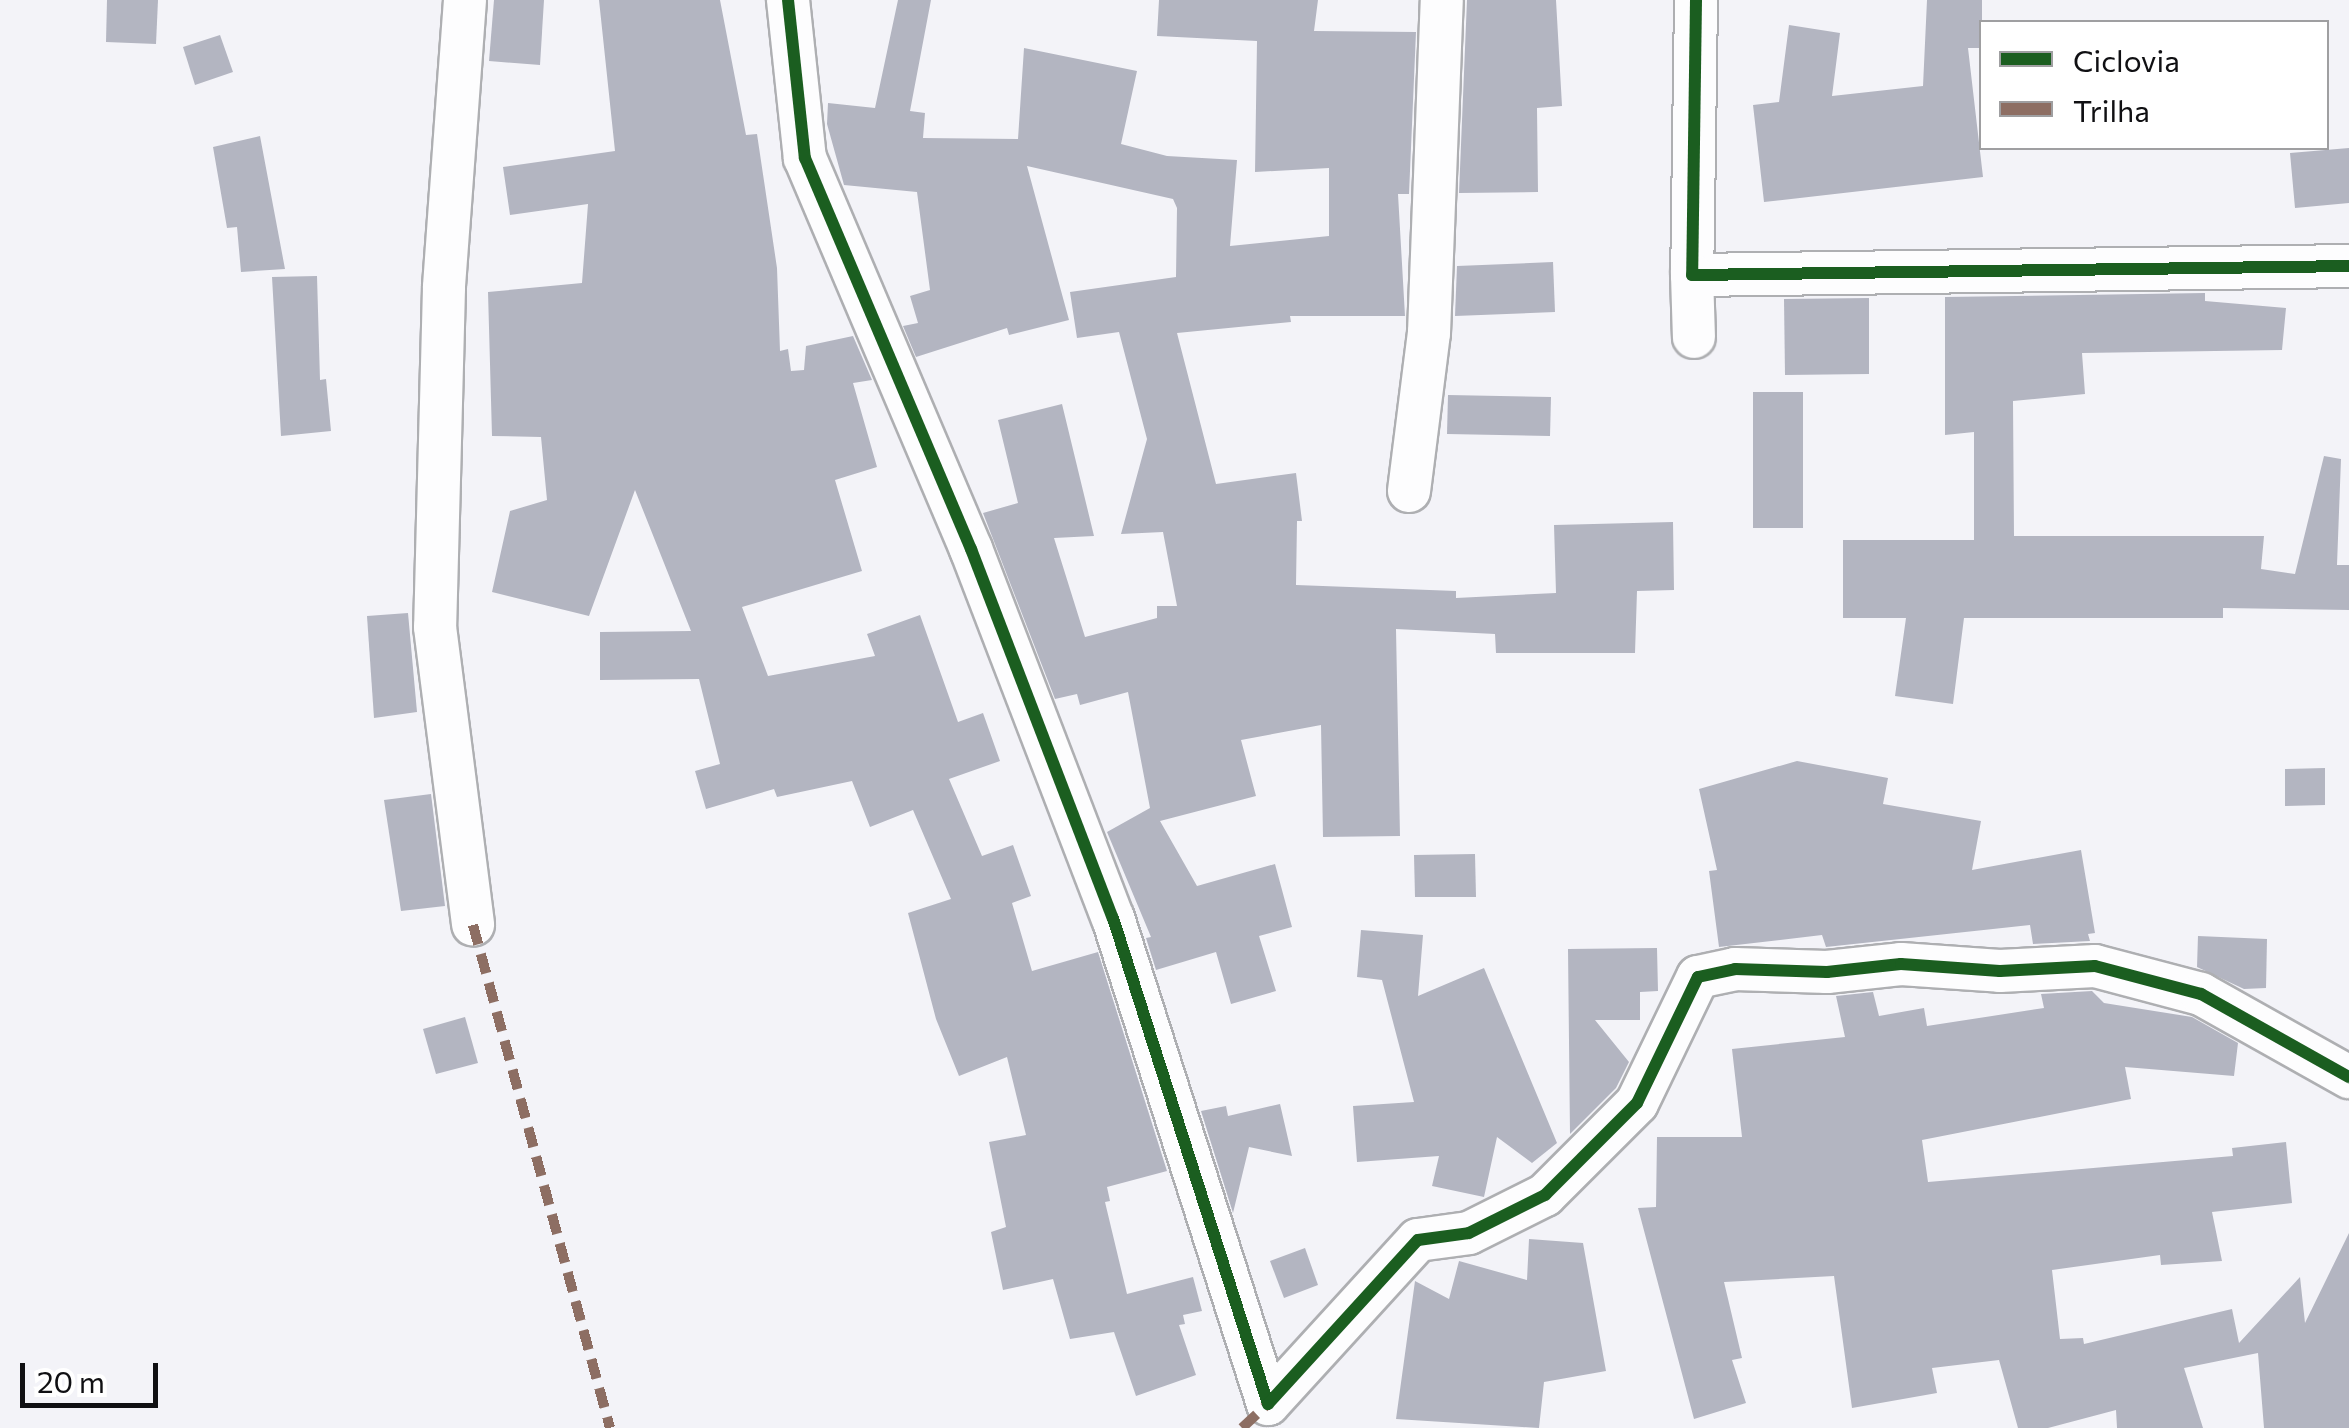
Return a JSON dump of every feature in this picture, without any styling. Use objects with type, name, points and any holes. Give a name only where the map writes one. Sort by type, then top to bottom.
[{"type":"street","points":[[464,0],[444,288],[435,627],[472,926]]},
{"type":"street","points":[[788,0],[806,158],[970,550],[1112,918],[1268,1404],[1418,1240],[1469,1233],[1545,1195],[1637,1103],[1698,977],[1735,970],[1827,972],[1901,964],[2000,971],[2095,966],[2200,994],[2349,1076]]},
{"type":"street","points":[[1409,491],[1429,333],[1442,0]]},
{"type":"street","points":[[1694,337],[1696,0]]},
{"type":"street","points":[[1692,275],[2349,266]]},
{"type":"building","points":[[107,0],[158,0],[156,44],[106,42]]},
{"type":"building","points":[[494,0],[544,0],[540,65],[489,61]]},
{"type":"building","points":[[599,0],[720,0],[746,135],[757,134],[777,268],[780,351],[788,349],[791,371],[804,370],[806,346],[853,336],[872,380],[853,383],[877,467],[835,480],[862,571],[742,607],[768,676],[875,656],[867,634],[920,615],[958,722],[983,713],[1000,761],[949,779],[982,856],[1013,845],[1031,896],[1012,903],[1032,971],[1098,952],[1167,1171],[1107,1187],[1110,1201],[1105,1202],[1127,1294],[1193,1277],[1202,1311],[1183,1315],[1185,1324],[1179,1325],[1196,1375],[1136,1396],[1114,1332],[1070,1339],[1053,1279],[1003,1290],[991,1232],[1006,1227],[989,1142],[1026,1135],[1007,1057],[959,1076],[936,1019],[908,913],[951,899],[913,810],[870,827],[852,781],[777,797],[774,789],[706,809],[695,771],[720,764],[699,679],[600,680],[600,632],[691,631],[635,490],[589,616],[492,592],[510,511],[547,500],[541,437],[492,436],[488,292],[582,283],[588,204],[510,215],[503,167],[615,151]]},
{"type":"building","points":[[898,0],[931,0],[910,111],[925,113],[923,138],[1018,139],[1024,48],[1137,71],[1121,144],[1167,156],[1237,160],[1230,246],[1329,236],[1329,168],[1255,172],[1257,41],[1157,36],[1159,0],[1318,0],[1314,31],[1416,32],[1409,194],[1398,194],[1405,316],[1290,316],[1291,322],[1177,333],[1216,484],[1296,473],[1302,521],[1297,521],[1296,585],[1456,591],[1456,598],[1556,593],[1554,525],[1673,522],[1674,590],[1637,591],[1635,653],[1496,653],[1495,634],[1396,629],[1400,836],[1323,837],[1321,725],[1241,740],[1256,796],[1160,821],[1197,886],[1275,864],[1292,927],[1259,936],[1276,991],[1231,1004],[1216,952],[1156,970],[1146,938],[1151,937],[1107,832],[1150,808],[1128,692],[1080,705],[1077,694],[1055,699],[983,513],[1018,503],[998,420],[1062,404],[1094,536],[1054,538],[1085,637],[1157,618],[1157,606],[1177,606],[1163,532],[1121,534],[1147,439],[1119,332],[1077,338],[1070,292],[1176,277],[1177,208],[1173,199],[1027,166],[1069,320],[1009,335],[1007,328],[916,357],[903,326],[918,323],[910,296],[930,290],[917,192],[844,185],[827,124],[828,103],[875,108]]},
{"type":"building","points":[[1467,0],[1556,0],[1562,106],[1537,108],[1538,192],[1459,193]]},
{"type":"building","points":[[1927,0],[1982,0],[1979,48],[1968,48],[1983,177],[1764,202],[1753,105],[1779,102],[1789,25],[1840,33],[1832,96],[1923,86]]},
{"type":"building","points":[[220,35],[233,72],[195,85],[183,47]]},
{"type":"building","points":[[260,136],[285,269],[241,272],[237,227],[227,228],[213,147]]},
{"type":"building","points":[[2349,148],[2349,203],[2295,208],[2290,153]]},
{"type":"building","points":[[1553,262],[1555,312],[1455,316],[1457,266]]},
{"type":"building","points":[[317,276],[320,380],[326,379],[331,431],[281,436],[272,277]]},
{"type":"building","points":[[2205,293],[2205,301],[2286,308],[2282,350],[2082,353],[2085,394],[2013,401],[2014,536],[2264,536],[2261,569],[2295,574],[2324,456],[2341,459],[2337,565],[2349,565],[2349,610],[2223,608],[2223,618],[1964,618],[1953,704],[1895,696],[1906,618],[1843,618],[1843,540],[1974,540],[1974,432],[1945,435],[1945,297]]},
{"type":"building","points":[[1869,298],[1869,374],[1785,375],[1784,299]]},
{"type":"building","points":[[1753,392],[1803,392],[1803,528],[1753,528]]},
{"type":"building","points":[[1448,395],[1551,397],[1550,436],[1447,434]]},
{"type":"building","points":[[408,613],[417,712],[374,718],[367,616]]},
{"type":"building","points":[[1797,761],[1888,778],[1883,804],[1981,821],[1972,870],[2081,850],[2095,933],[2088,934],[2090,941],[2033,944],[2030,925],[1826,947],[1822,935],[1719,947],[1709,871],[1717,870],[1699,789]]},
{"type":"building","points":[[2325,768],[2325,805],[2285,806],[2285,769]]},
{"type":"building","points":[[431,794],[445,906],[401,911],[384,800]]},
{"type":"building","points":[[1475,854],[1476,897],[1415,897],[1414,855]]},
{"type":"building","points":[[1361,930],[1423,935],[1418,996],[1484,968],[1557,1143],[1532,1163],[1497,1137],[1484,1197],[1432,1186],[1439,1156],[1357,1162],[1353,1106],[1414,1102],[1382,980],[1357,977]]},
{"type":"building","points":[[2198,936],[2267,939],[2266,988],[2244,989],[2197,967]]},
{"type":"building","points":[[1657,948],[1658,991],[1640,992],[1640,1020],[1595,1020],[1629,1062],[1616,1088],[1570,1134],[1568,949]]},
{"type":"building","points":[[2092,991],[2104,1003],[2192,1017],[2238,1043],[2234,1076],[2125,1067],[2131,1099],[1922,1140],[1928,1182],[2233,1156],[2232,1148],[2286,1142],[2292,1203],[2212,1212],[2222,1261],[2161,1265],[2160,1255],[2052,1270],[2060,1339],[2083,1338],[2084,1344],[2232,1309],[2239,1343],[2300,1277],[2305,1323],[2349,1233],[2349,1428],[2264,1428],[2258,1353],[2184,1368],[2203,1428],[2117,1428],[2116,1410],[2048,1428],[2018,1428],[1999,1360],[1932,1368],[1937,1393],[1852,1408],[1834,1276],[1724,1282],[1742,1358],[1732,1360],[1746,1403],[1694,1419],[1638,1208],[1656,1207],[1657,1137],[1742,1137],[1732,1049],[1845,1037],[1836,996],[1873,992],[1879,1016],[1924,1008],[1927,1026],[2044,1008],[2041,994]]},
{"type":"building","points":[[465,1017],[478,1063],[436,1074],[423,1029]]},
{"type":"building","points":[[1280,1104],[1292,1156],[1249,1147],[1233,1213],[1201,1111],[1226,1106],[1228,1116]]},
{"type":"building","points":[[1529,1239],[1583,1243],[1606,1371],[1544,1382],[1539,1428],[1396,1419],[1415,1281],[1449,1299],[1459,1261],[1527,1280]]},
{"type":"building","points":[[1305,1248],[1318,1285],[1284,1298],[1270,1261]]},
{"type":"marked path","points":[[473,925],[610,1428]]},
{"type":"marked path","points":[[1242,1428],[1268,1404]]},
{"type":"cycle path","points":[[788,0],[805,158],[971,549],[1113,918],[1268,1404]]},
{"type":"cycle path","points":[[1696,0],[1692,275],[2349,266]]},
{"type":"cycle path","points":[[1268,1404],[1418,1240],[1469,1233],[1545,1195],[1637,1103],[1698,977],[1735,969],[1827,972],[1901,964],[2000,971],[2095,966],[2201,994],[2349,1077]]}]
